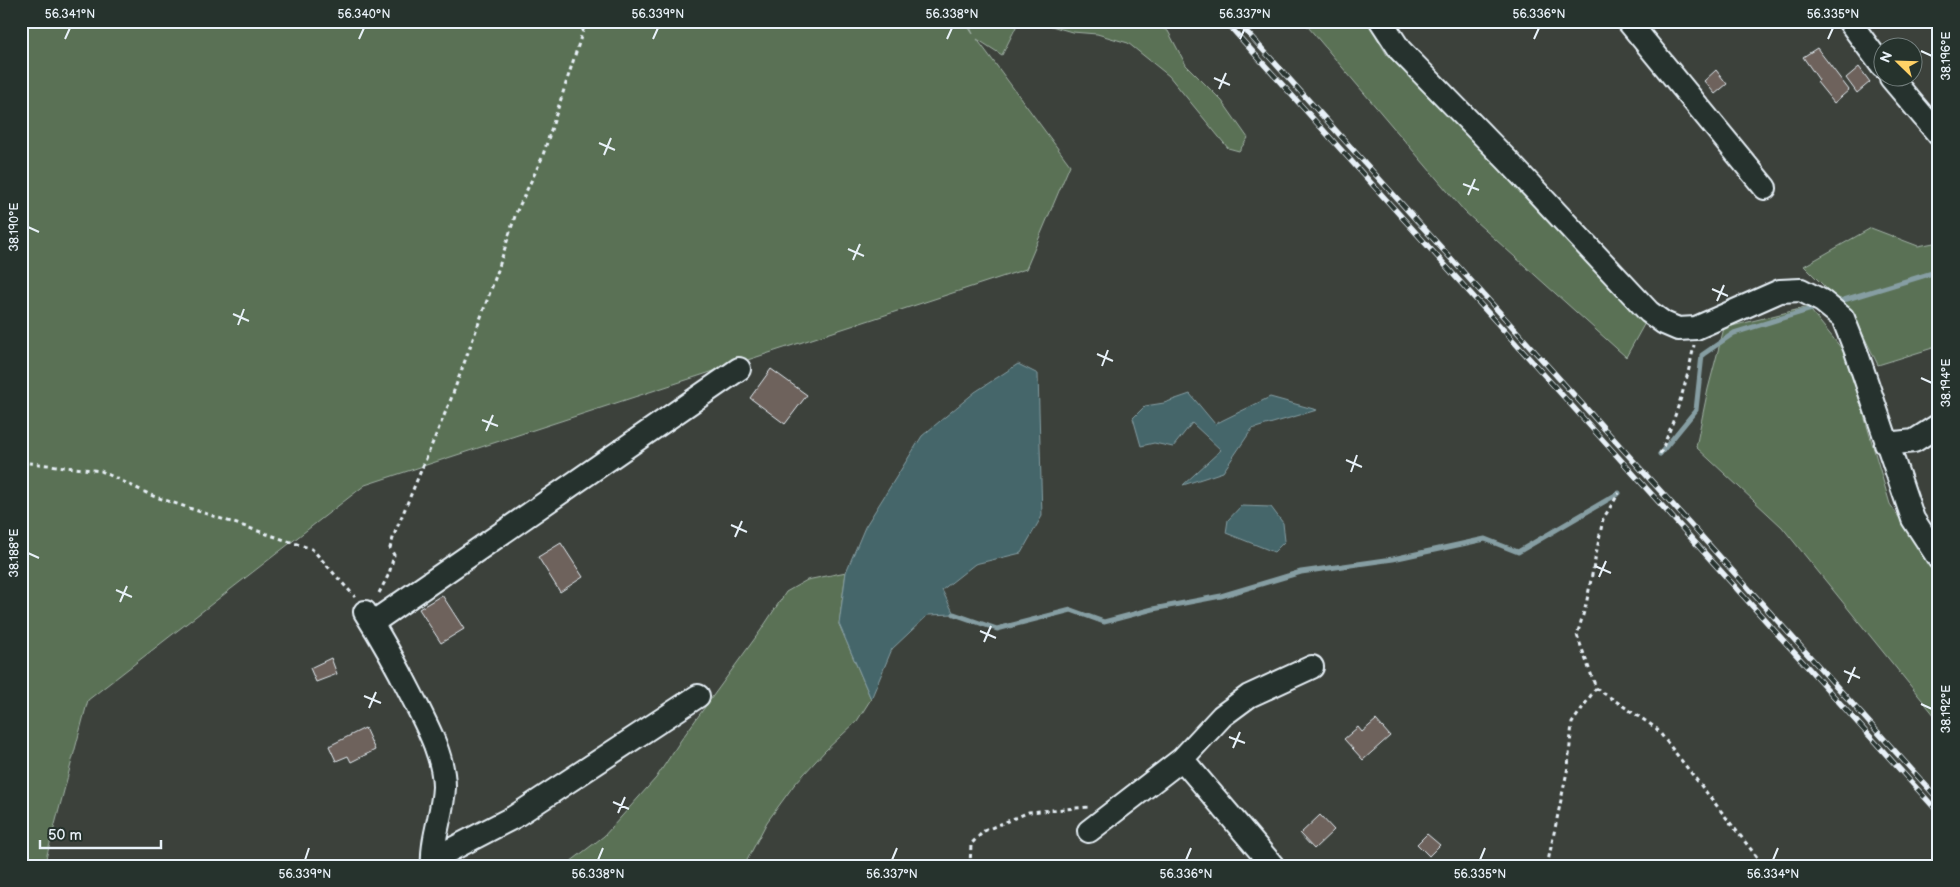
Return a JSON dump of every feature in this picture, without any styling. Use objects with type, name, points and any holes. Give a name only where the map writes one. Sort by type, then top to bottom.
[{"type":"street","points":[[1381,21],[1400,50],[1508,161],[1649,312],[1678,329],[1696,328],[1780,291],[1801,290],[1822,301],[1843,318],[1856,351],[1912,519],[1939,559]]},
{"type":"street","points":[[1628,21],[1765,188]]},
{"type":"street","points":[[1849,21],[1872,52]]},
{"type":"street","points":[[1900,88],[1939,134]]},
{"type":"street","points":[[698,696],[514,817],[433,862],[432,852],[444,787],[441,766],[430,732],[385,643],[366,613],[739,368]]},
{"type":"street","points":[[1886,444],[1914,441],[1939,425]]},
{"type":"street","points":[[1089,831],[1182,759],[1222,716],[1249,696],[1312,667]]},
{"type":"street","points":[[1182,759],[1273,866]]},
{"type":"path","points":[[21,462],[101,471],[153,496],[312,549],[366,613],[378,596],[389,574],[394,555],[390,548],[394,536],[450,399],[497,273],[516,213],[542,158],[586,21]]},
{"type":"path","points":[[1660,454],[1673,425],[1694,346],[1686,329]]},
{"type":"path","points":[[1619,493],[1603,518],[1586,606],[1577,635],[1596,688],[1656,728],[1764,866]]},
{"type":"path","points":[[1547,866],[1568,766],[1572,723],[1596,688]]},
{"type":"path","points":[[970,866],[972,844],[984,831],[1029,812],[1092,806]]},
{"type":"green space","points":[[21,21],[964,21],[973,34],[967,21],[1015,21],[1017,25],[1002,55],[977,39],[1070,165],[1026,269],[365,485],[88,700],[44,866],[21,866]]},
{"type":"green space","points":[[1045,21],[1147,21],[1168,31],[1186,65],[1222,101],[1248,138],[1239,151],[1228,148],[1169,76],[1128,43],[1097,34],[1072,32],[1048,25]]},
{"type":"green space","points":[[1303,21],[1367,21],[1387,55],[1521,189],[1646,321],[1626,357],[1465,212]]},
{"type":"green space","points":[[1871,228],[1918,246],[1939,242],[1939,346],[1878,365],[1854,316],[1804,266]]},
{"type":"green space","points":[[1808,307],[1846,354],[1890,504],[1939,577],[1939,721],[1782,527],[1696,447],[1708,389],[1724,328]]},
{"type":"green space","points":[[846,572],[839,624],[871,699],[857,721],[825,751],[794,785],[767,822],[744,866],[525,866],[570,862],[604,836],[656,778],[786,592],[807,580]]},
{"type":"water","points":[[1018,364],[1038,374],[1042,516],[1021,553],[975,564],[942,590],[954,614],[928,615],[892,649],[871,699],[839,624],[846,572],[865,527],[922,436],[975,392]]},
{"type":"water","points":[[1190,394],[1215,424],[1270,397],[1317,410],[1252,429],[1223,472],[1183,485],[1221,450],[1192,423],[1173,447],[1154,443],[1141,446],[1133,418],[1145,406],[1164,403]]},
{"type":"water","points":[[1241,506],[1271,507],[1283,523],[1285,541],[1274,552],[1226,533],[1228,520]]},
{"type":"water","points":[[378,861],[384,866],[344,866],[350,862]]},
{"type":"building","points":[[1817,48],[1849,90],[1834,103],[1817,82],[1819,80],[1803,57]]},
{"type":"building","points":[[1859,67],[1870,82],[1857,93],[1846,78]]},
{"type":"building","points":[[1716,70],[1727,84],[1715,94],[1704,81]]},
{"type":"building","points":[[771,369],[807,395],[785,424],[750,398]]},
{"type":"building","points":[[561,543],[583,577],[560,592],[538,557]]},
{"type":"building","points":[[442,595],[464,629],[441,643],[419,609]]},
{"type":"building","points":[[331,658],[337,674],[316,682],[310,668]]},
{"type":"building","points":[[1376,720],[1390,736],[1363,760],[1344,739],[1358,727],[1362,732]]},
{"type":"building","points":[[365,728],[375,750],[351,762],[348,756],[336,761],[329,746]]},
{"type":"building","points":[[1320,815],[1334,830],[1314,849],[1300,834]]},
{"type":"building","points":[[1427,834],[1440,845],[1429,856],[1417,844]]},
{"type":"waterway","points":[[1834,303],[1939,271]]},
{"type":"waterway","points":[[1660,454],[1696,410],[1702,355],[1734,333],[1818,307]]},
{"type":"waterway","points":[[954,614],[997,629],[1071,610],[1104,622],[1153,609],[1221,596],[1301,572],[1393,559],[1485,539],[1518,552],[1619,493]]},
{"type":"railway","points":[[1225,21],[1939,813]]},
{"type":"railway","points":[[1237,21],[1939,800]]}]
